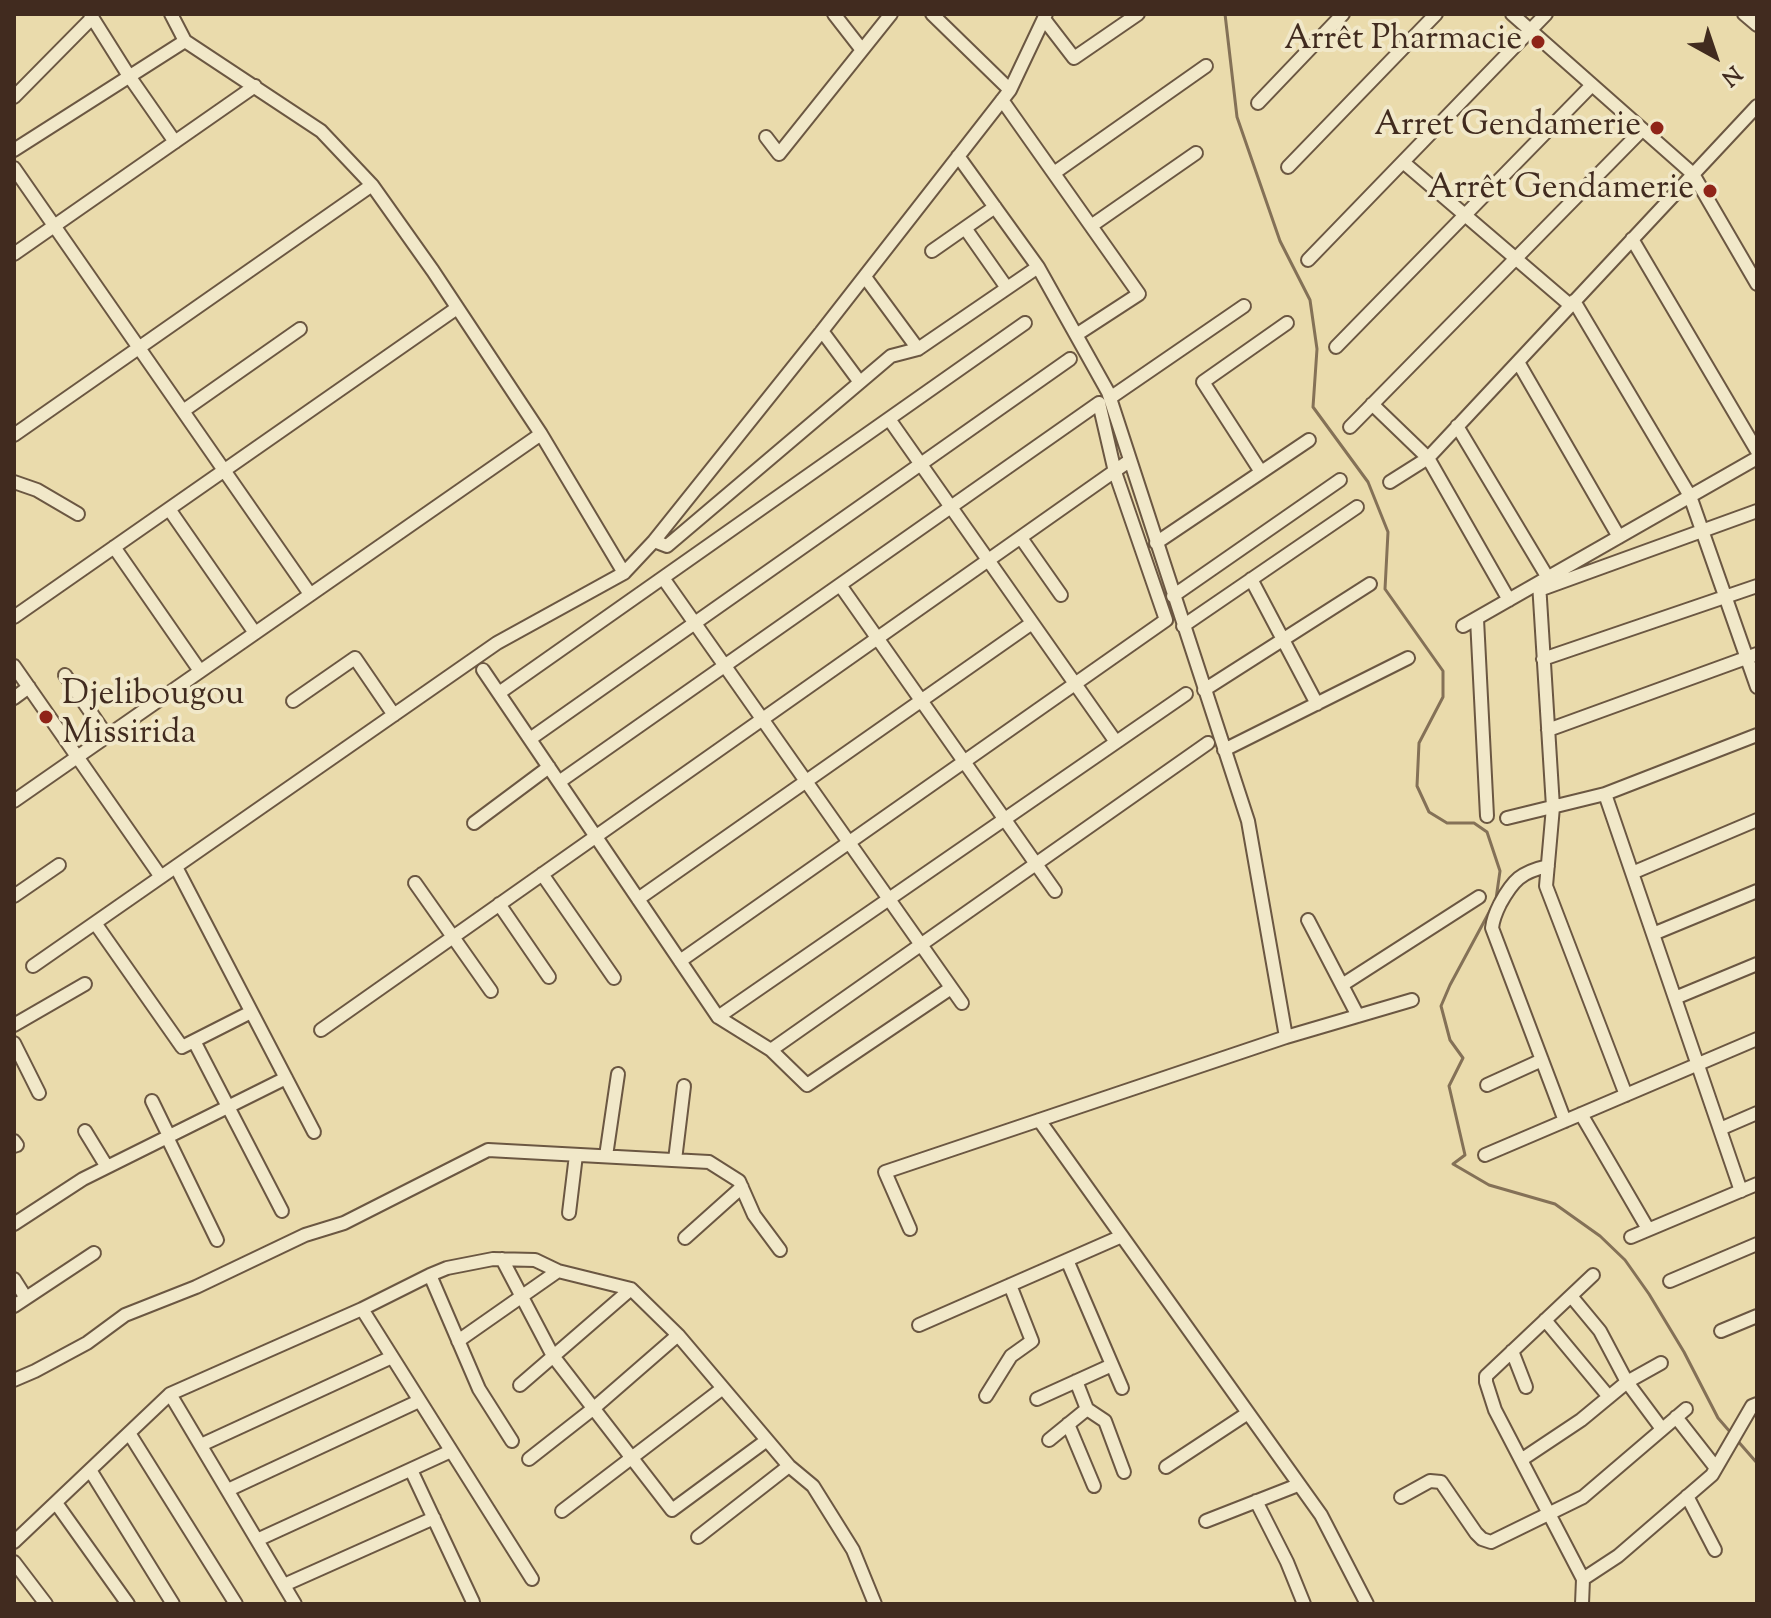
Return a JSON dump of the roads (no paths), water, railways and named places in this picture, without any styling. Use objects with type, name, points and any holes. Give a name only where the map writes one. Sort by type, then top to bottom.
[{"type":"street","points":[[171,14],[185,41],[321,131],[372,185],[541,434],[624,573]]},
{"type":"street","points":[[834,14],[862,50]]},
{"type":"street","points":[[766,137],[779,154],[891,14]]},
{"type":"street","points":[[932,14],[1006,95],[1054,173],[1139,294],[1076,335]]},
{"type":"street","points":[[33,966],[497,643],[624,573],[654,541],[822,331],[1006,95],[1045,17],[1074,58],[1138,14]]},
{"type":"street","points":[[1258,103],[1343,14]]},
{"type":"street","points":[[1288,167],[1436,14]]},
{"type":"street","points":[[1512,14],[1693,174],[1757,284]]},
{"type":"street","points":[[1308,260],[1546,14]]},
{"type":"street","points":[[1744,14],[1757,25]]},
{"type":"street","points":[[14,97],[91,16],[175,142]]},
{"type":"street","points":[[14,150],[185,41]]},
{"type":"street","points":[[1054,173],[1206,66]]},
{"type":"street","points":[[14,254],[255,86]]},
{"type":"street","points":[[1336,347],[1591,86]]},
{"type":"street","points":[[1390,482],[1428,458],[1757,106]]},
{"type":"street","points":[[1350,427],[1642,130]]},
{"type":"street","points":[[1091,226],[1196,153]]},
{"type":"street","points":[[958,156],[1038,267],[1110,398],[1248,821],[1286,1037]]},
{"type":"street","points":[[1403,162],[1572,303],[1690,496],[1726,598],[1752,656],[1757,687]]},
{"type":"street","points":[[14,168],[310,594]]},
{"type":"street","points":[[14,435],[372,185]]},
{"type":"street","points":[[932,251],[995,207]]},
{"type":"street","points":[[965,228],[1007,288]]},
{"type":"street","points":[[1632,239],[1757,451]]},
{"type":"street","points":[[654,541],[667,546],[891,356],[918,349],[1038,267]]},
{"type":"street","points":[[865,277],[918,349]]},
{"type":"street","points":[[1110,398],[1244,306]]},
{"type":"street","points":[[14,617],[457,308]]},
{"type":"street","points":[[499,693],[1025,323]]},
{"type":"street","points":[[1261,472],[1203,382],[1287,323]]},
{"type":"street","points":[[183,411],[300,329]]},
{"type":"street","points":[[822,331],[859,381]]},
{"type":"street","points":[[530,739],[1070,359]]},
{"type":"street","points":[[1518,362],[1619,537]]},
{"type":"street","points":[[559,782],[1099,403],[1115,472],[1166,620],[680,961]]},
{"type":"street","points":[[1372,404],[1428,458],[1509,600]]},
{"type":"street","points":[[889,419],[1116,742]]},
{"type":"street","points":[[1457,426],[1542,584],[1543,659],[1553,807],[1546,886],[1626,1095]]},
{"type":"street","points":[[14,801],[541,434]]},
{"type":"street","points":[[1156,543],[1309,440]]},
{"type":"street","points":[[1463,626],[1542,584],[1757,458]]},
{"type":"street","points":[[321,1030],[1129,461]]},
{"type":"street","points":[[1173,596],[1340,480]]},
{"type":"street","points":[[14,482],[37,490],[78,514]]},
{"type":"street","points":[[1183,626],[1357,507]]},
{"type":"street","points":[[169,509],[255,633]]},
{"type":"street","points":[[1542,584],[1757,511]]},
{"type":"street","points":[[1021,538],[1061,595]]},
{"type":"street","points":[[114,547],[200,671]]},
{"type":"street","points":[[663,578],[962,1003]]},
{"type":"street","points":[[1251,579],[1317,704]]},
{"type":"street","points":[[1204,690],[1370,584]]},
{"type":"street","points":[[840,585],[1055,891]]},
{"type":"street","points":[[1543,659],[1757,586]]},
{"type":"street","points":[[1477,619],[1487,816]]},
{"type":"street","points":[[638,899],[1032,623]]},
{"type":"street","points":[[1548,730],[1752,656]]},
{"type":"street","points":[[293,701],[355,658],[394,715]]},
{"type":"street","points":[[1224,750],[1408,658]]},
{"type":"street","points":[[14,666],[161,877]]},
{"type":"street","points":[[483,670],[718,1017],[771,1050],[807,1085],[951,988]]},
{"type":"street","points":[[65,675],[107,736]]},
{"type":"street","points":[[14,698],[29,687]]},
{"type":"street","points":[[718,1017],[1186,694]]},
{"type":"street","points":[[1507,818],[1605,794],[1757,735]]},
{"type":"street","points":[[771,1050],[1208,743]]},
{"type":"street","points":[[474,823],[549,767]]},
{"type":"street","points":[[1605,794],[1741,1191]]},
{"type":"street","points":[[1632,873],[1757,820]]},
{"type":"street","points":[[14,896],[59,865]]},
{"type":"street","points":[[1548,866],[1516,879],[1494,916],[1492,928],[1565,1121]]},
{"type":"street","points":[[176,867],[314,1132]]},
{"type":"street","points":[[542,874],[614,978]]},
{"type":"street","points":[[415,883],[491,991]]},
{"type":"street","points":[[1653,934],[1757,891]]},
{"type":"street","points":[[1342,985],[1479,897]]},
{"type":"street","points":[[499,904],[549,977]]},
{"type":"street","points":[[1308,920],[1358,1016]]},
{"type":"street","points":[[95,923],[182,1047],[251,1012]]},
{"type":"street","points":[[1675,998],[1757,964]]},
{"type":"street","points":[[14,1025],[85,984]]},
{"type":"street","points":[[910,1229],[885,1172],[1286,1037],[1412,1000]]},
{"type":"street","points":[[1485,1155],[1757,1039]]},
{"type":"street","points":[[194,1041],[282,1211]]},
{"type":"street","points":[[14,1043],[39,1093]]},
{"type":"street","points":[[1487,1085],[1542,1060]]},
{"type":"street","points":[[606,1156],[618,1074]]},
{"type":"street","points":[[14,1224],[83,1179],[286,1078]]},
{"type":"street","points":[[675,1160],[684,1086]]},
{"type":"street","points":[[152,1101],[217,1240]]},
{"type":"street","points":[[1720,1129],[1757,1113]]},
{"type":"street","points":[[1581,1114],[1648,1229]]},
{"type":"street","points":[[1039,1120],[1321,1515],[1367,1604]]},
{"type":"street","points":[[85,1131],[107,1167]]},
{"type":"street","points":[[14,1380],[87,1343],[125,1315],[196,1287],[305,1235],[344,1223],[488,1150],[709,1162],[739,1181],[754,1215],[780,1250]]},
{"type":"street","points":[[569,1213],[576,1155]]},
{"type":"street","points":[[1631,1237],[1757,1184]]},
{"type":"street","points":[[685,1238],[742,1187]]},
{"type":"street","points":[[919,1325],[1122,1236]]},
{"type":"street","points":[[1670,1281],[1757,1244]]},
{"type":"street","points":[[14,1306],[94,1253]]},
{"type":"street","points":[[14,1542],[170,1394],[447,1268],[493,1259],[535,1260],[558,1271],[631,1289],[678,1335],[789,1466],[813,1486],[853,1550],[875,1604]]},
{"type":"street","points":[[502,1259],[553,1356],[672,1510],[767,1440]]},
{"type":"street","points":[[1067,1260],[1122,1388]]},
{"type":"street","points":[[458,1341],[558,1271]]},
{"type":"street","points":[[430,1275],[479,1389],[512,1441]]},
{"type":"street","points":[[1582,1604],[1583,1579],[1495,1410],[1486,1376],[1593,1275]]},
{"type":"street","points":[[14,1279],[26,1298]]},
{"type":"street","points":[[986,1396],[1011,1356],[1032,1341],[1010,1285]]},
{"type":"street","points":[[520,1385],[631,1289]]},
{"type":"street","points":[[1571,1296],[1600,1331],[1627,1382],[1662,1429]]},
{"type":"street","points":[[362,1309],[532,1579]]},
{"type":"street","points":[[1721,1331],[1757,1316]]},
{"type":"street","points":[[1545,1320],[1609,1397]]},
{"type":"street","points":[[529,1459],[678,1335]]},
{"type":"street","points":[[1512,1351],[1526,1387]]},
{"type":"street","points":[[201,1445],[392,1357]]},
{"type":"street","points":[[1521,1460],[1581,1420],[1627,1382],[1661,1363]]},
{"type":"street","points":[[1037,1399],[1112,1365]]},
{"type":"street","points":[[1076,1381],[1087,1409],[1105,1421],[1124,1472]]},
{"type":"street","points":[[562,1511],[723,1388]]},
{"type":"street","points":[[170,1394],[295,1604]]},
{"type":"street","points":[[228,1490],[419,1401]]},
{"type":"street","points":[[1583,1579],[1618,1556],[1712,1475],[1752,1406],[1757,1404]]},
{"type":"street","points":[[1049,1440],[1087,1409]]},
{"type":"street","points":[[1166,1467],[1248,1413]]},
{"type":"street","points":[[1401,1497],[1430,1481],[1441,1482],[1476,1533],[1491,1542],[1583,1497],[1681,1413],[1716,1468]]},
{"type":"street","points":[[1068,1424],[1094,1486]]},
{"type":"street","points":[[129,1433],[236,1604]]},
{"type":"street","points":[[257,1540],[451,1451]]},
{"type":"street","points":[[698,1537],[789,1466]]},
{"type":"street","points":[[90,1470],[173,1604]]},
{"type":"street","points":[[411,1470],[473,1602]]},
{"type":"street","points":[[1206,1521],[1298,1485]]},
{"type":"street","points":[[1687,1496],[1715,1550]]},
{"type":"street","points":[[1256,1501],[1304,1604]]},
{"type":"street","points":[[56,1503],[128,1604]]},
{"type":"street","points":[[284,1585],[434,1518]]},
{"type":"street","points":[[14,1562],[46,1604]]},
{"type":"waterway","points":[[1225,14],[1237,117],[1280,241],[1310,300],[1317,349],[1313,407],[1368,482],[1388,532],[1385,589],[1443,671],[1443,697],[1419,743],[1417,786],[1429,812],[1447,823],[1474,823],[1487,832],[1500,871],[1496,899]]},
{"type":"waterway","points":[[1493,905],[1441,1006],[1450,1040],[1463,1058],[1449,1086],[1465,1155],[1453,1164],[1489,1185],[1555,1204],[1600,1236],[1625,1260],[1684,1352],[1718,1418],[1731,1433]]},
{"type":"waterway","points":[[1736,1439],[1757,1463]]},
{"type":"place","name":"Arrêt Pharmacie","points":[[1538,42]]},
{"type":"place","name":"Arret Gendamerie","points":[[1657,128]]},
{"type":"place","name":"Arrêt Gendamerie","points":[[1710,191]]},
{"type":"place","name":"Djelibougou Missirida","points":[[46,717]]}]
